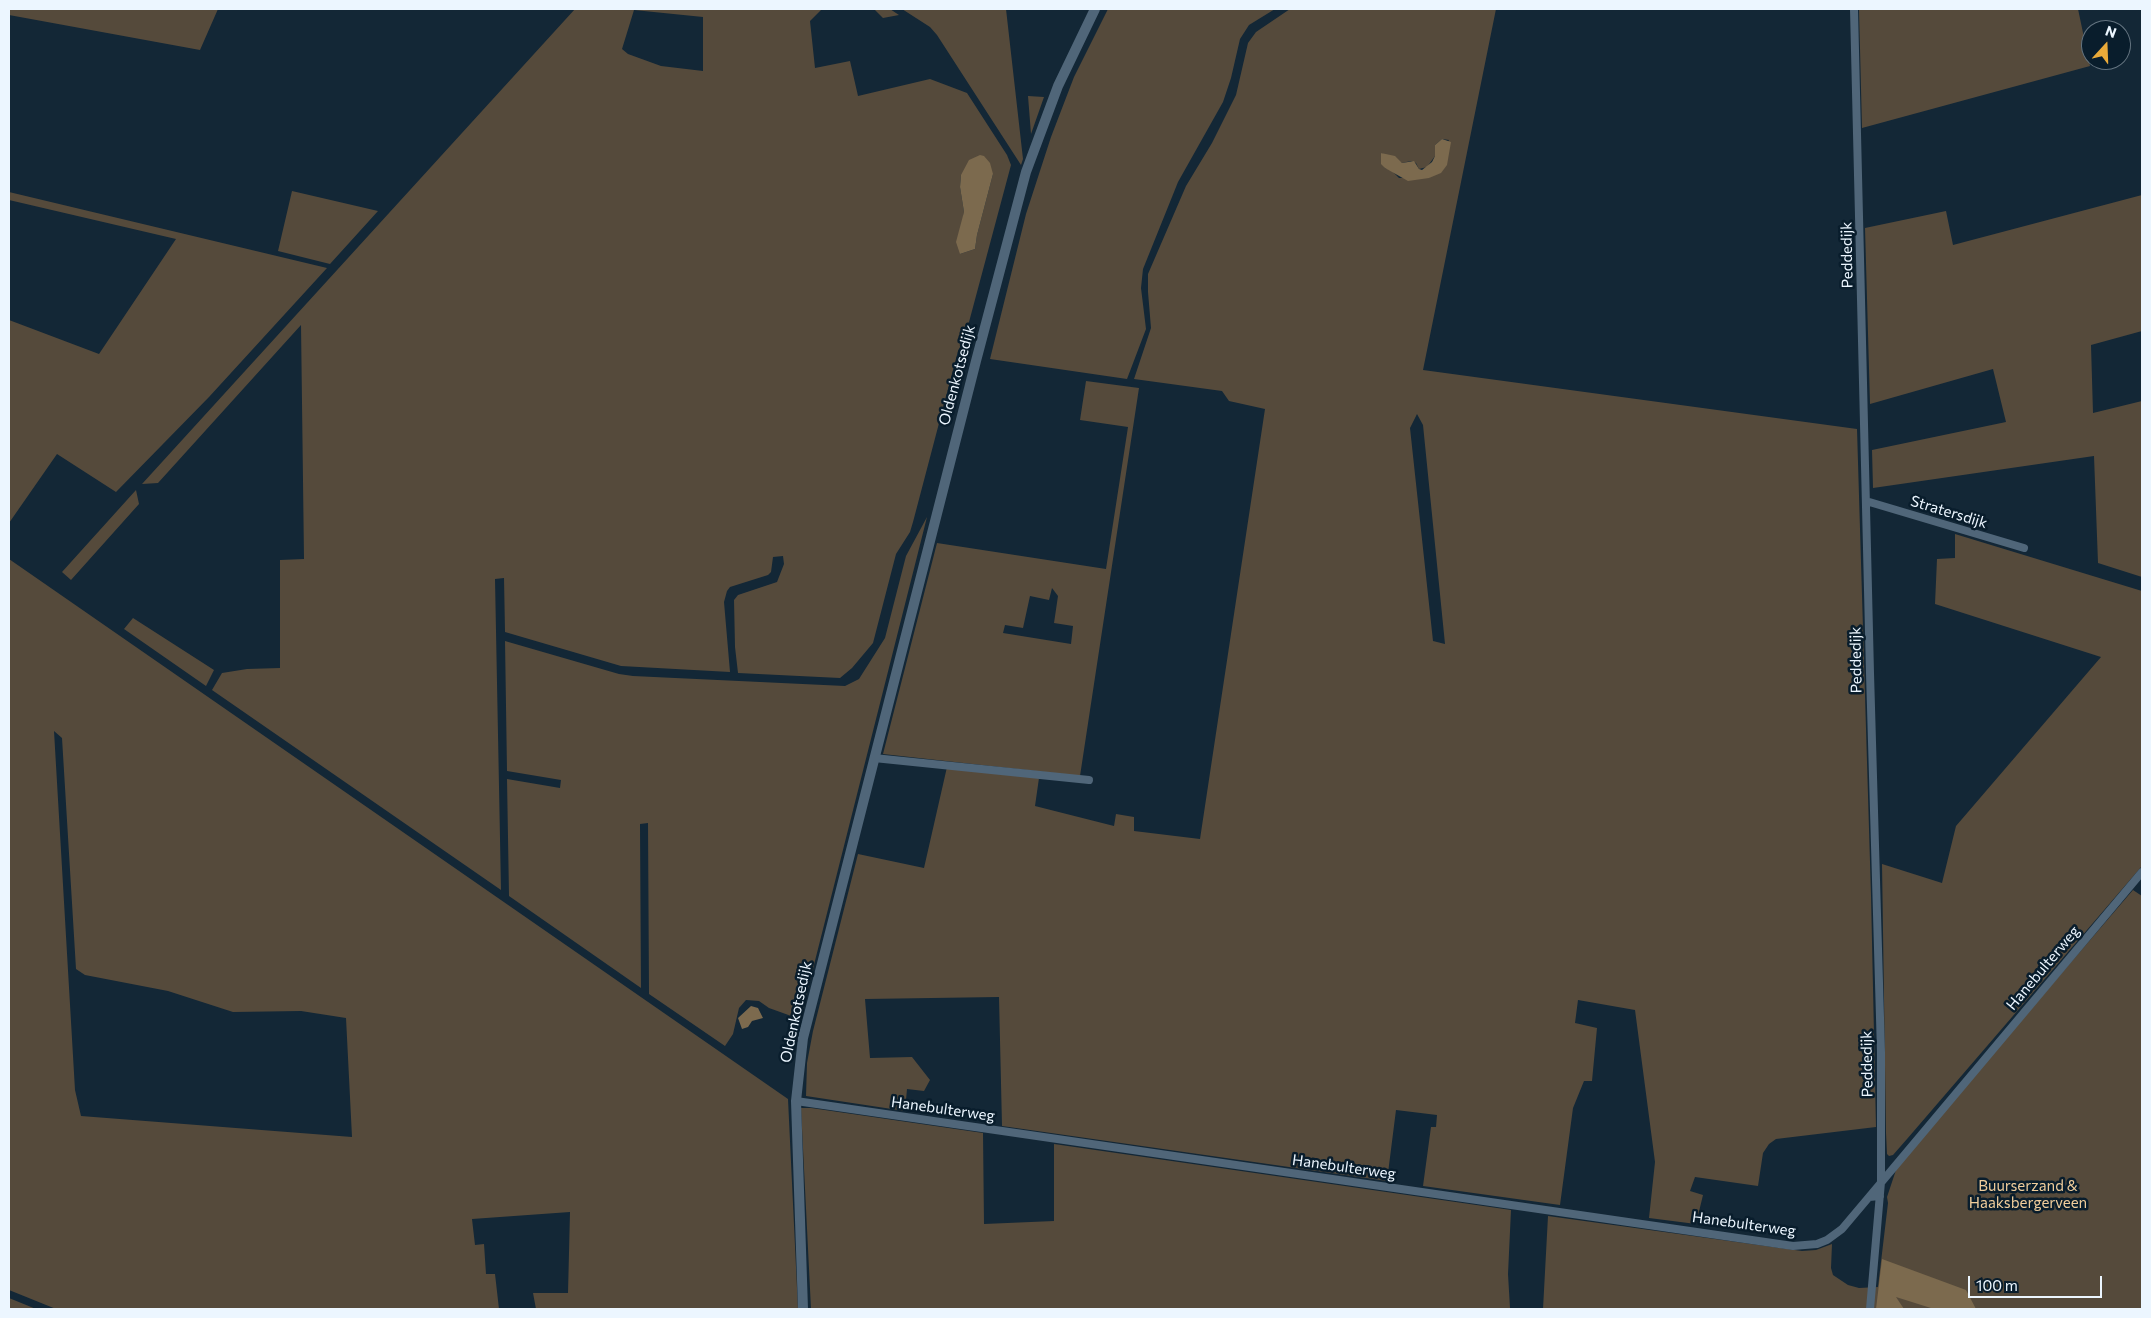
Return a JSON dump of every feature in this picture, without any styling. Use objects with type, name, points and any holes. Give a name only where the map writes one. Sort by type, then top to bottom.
[{"type":"street","name":"Oldenkotsedijk","points":[[803,1309],[796,1101],[803,1038],[1026,172],[1058,86],[1095,9]]},
{"type":"street","name":"Peddedijk","points":[[1854,9],[1881,1052],[1881,1182],[1870,1309]]},
{"type":"street","name":"Stratersdijk","points":[[1866,501],[2024,548]]},
{"type":"street","points":[[874,758],[1089,780]]},
{"type":"street","name":"Hanebulterweg","points":[[796,1101],[1793,1246],[1817,1244],[1827,1240],[1842,1229],[2142,872]]},
{"type":"street","points":[[1869,1197],[1880,1196]]},
{"type":"green space","points":[[9,9],[218,9],[200,50],[9,15]]},
{"type":"green space","points":[[575,9],[822,9],[810,21],[815,68],[850,61],[858,96],[930,79],[967,93],[1007,155],[1011,165],[965,337],[958,351],[910,532],[896,554],[873,643],[852,668],[840,678],[738,673],[735,647],[734,600],[738,595],[777,582],[784,564],[783,556],[773,557],[771,572],[768,575],[730,587],[727,591],[724,602],[730,672],[621,666],[505,632],[504,578],[495,579],[501,890],[212,690],[222,673],[247,669],[280,668],[280,560],[304,559],[301,325],[158,483],[142,484]],"holes":[[[634,10],[703,17],[703,71],[661,66],[628,54],[622,49]],[[993,174],[975,249],[960,254],[964,212],[960,187],[961,175]]]},
{"type":"green space","points":[[874,9],[890,9],[899,15],[883,18]]},
{"type":"green space","points":[[902,9],[1006,9],[1023,159],[1021,165],[937,35],[930,27]]},
{"type":"green space","points":[[1108,9],[1275,9],[1249,25],[1240,39],[1223,102],[1178,182],[1143,269],[1141,288],[1146,329],[1127,379],[990,359],[1026,214],[1051,137],[1074,77]]},
{"type":"green space","points":[[1290,9],[1496,9],[1423,370],[1857,429],[1876,1127],[1776,1139],[1769,1144],[1763,1153],[1758,1186],[1695,1177],[1690,1191],[1703,1195],[1696,1224],[1649,1218],[1655,1162],[1635,1010],[1578,1000],[1575,1023],[1597,1028],[1592,1081],[1584,1081],[1573,1108],[1560,1205],[1423,1186],[1431,1127],[1436,1127],[1437,1115],[1396,1110],[1387,1181],[1002,1126],[999,997],[865,999],[870,1058],[912,1057],[930,1080],[924,1091],[907,1089],[905,1111],[806,1096],[807,1063],[813,1031],[858,854],[924,868],[947,767],[1039,778],[1035,806],[1114,826],[1116,814],[1134,817],[1134,831],[1200,839],[1265,409],[1229,401],[1222,391],[1134,379],[1151,328],[1148,274],[1186,186],[1212,143],[1236,95],[1248,43],[1256,32]],"holes":[[[1442,139],[1449,140],[1429,178],[1399,178],[1391,170],[1385,168],[1381,153],[1402,163],[1411,161],[1416,163],[1419,169],[1427,167],[1435,156],[1435,145]],[[1417,414],[1423,425],[1445,644],[1433,641],[1410,428]]]},
{"type":"green space","points":[[1859,9],[2078,9],[2081,23],[2081,68],[1862,128]]},
{"type":"green space","points":[[1028,96],[1044,97],[1031,134]]},
{"type":"green space","points":[[292,191],[378,211],[330,264],[278,251]]},
{"type":"green space","points":[[9,192],[327,268],[209,397],[116,492],[57,454],[9,523],[9,320],[99,354],[176,239],[9,200]]},
{"type":"green space","points":[[2142,195],[2142,331],[2091,345],[2093,413],[2142,401],[2142,577],[2098,563],[2094,456],[1873,488],[1872,450],[2006,422],[1993,369],[1870,404],[1865,228],[1946,211],[1953,245]]},
{"type":"green space","points":[[1086,381],[1139,388],[1080,776],[883,754],[937,543],[1106,569],[1128,427],[1080,420]],"holes":[[[1052,588],[1058,596],[1054,623],[1073,626],[1071,644],[1003,633],[1005,625],[1023,628],[1030,596],[1049,600]]]},
{"type":"green space","points":[[136,490],[139,504],[71,580],[62,572]]},
{"type":"green space","points":[[927,517],[796,1036],[794,1017],[769,1008],[759,1001],[746,1000],[739,1008],[733,1034],[725,1046],[649,994],[648,823],[640,824],[641,988],[509,896],[507,779],[560,788],[561,780],[507,771],[505,641],[619,674],[633,676],[845,686],[859,679],[885,638],[906,556]]},
{"type":"green space","points":[[1955,534],[2142,591],[2142,866],[1907,1139],[1893,1155],[1889,1156],[1887,1154],[1886,1133],[1882,864],[1942,883],[1956,826],[2101,657],[1935,604],[1937,559],[1955,558]]},
{"type":"green space","points":[[9,559],[788,1099],[798,1309],[536,1309],[533,1293],[568,1293],[570,1212],[472,1219],[475,1245],[484,1244],[486,1274],[495,1274],[499,1309],[56,1309],[9,1290]],"holes":[[[54,731],[62,738],[76,969],[85,975],[168,991],[233,1012],[301,1011],[346,1018],[352,1137],[81,1116],[75,1090]]]},
{"type":"green space","points":[[133,618],[214,670],[206,686],[124,629]]},
{"type":"green space","name":"Buurserzand & Haaksbergerveen","points":[[2133,890],[2142,896],[2142,1309],[1543,1309],[1548,1216],[1802,1251],[1816,1250],[1832,1244],[1831,1268],[1833,1275],[1848,1285],[1859,1288],[1878,1287],[1888,1203],[1887,1197],[1898,1164]]},
{"type":"green space","points":[[801,1108],[983,1133],[984,1224],[1054,1221],[1054,1144],[1511,1210],[1508,1274],[1510,1308],[1543,1309],[811,1309]]},
{"type":"green space","points":[[9,1298],[36,1309],[9,1309]]},
{"type":"shaded area","points":[[1442,139],[1451,142],[1447,165],[1441,173],[1429,178],[1408,181],[1381,164],[1381,153],[1395,156],[1402,163],[1414,161],[1419,169],[1422,170],[1432,162],[1435,156],[1435,145]]},
{"type":"shaded area","points":[[980,155],[984,156],[990,163],[993,174],[975,249],[960,254],[956,242],[964,212],[960,187],[961,175],[969,160]]},
{"type":"shaded area","points":[[751,1006],[758,1008],[763,1018],[752,1021],[748,1027],[742,1029],[738,1018]]},
{"type":"shaded area","points":[[1882,1259],[1966,1290],[1976,1309],[1934,1309],[1896,1297],[1904,1309],[1876,1309]]}]
